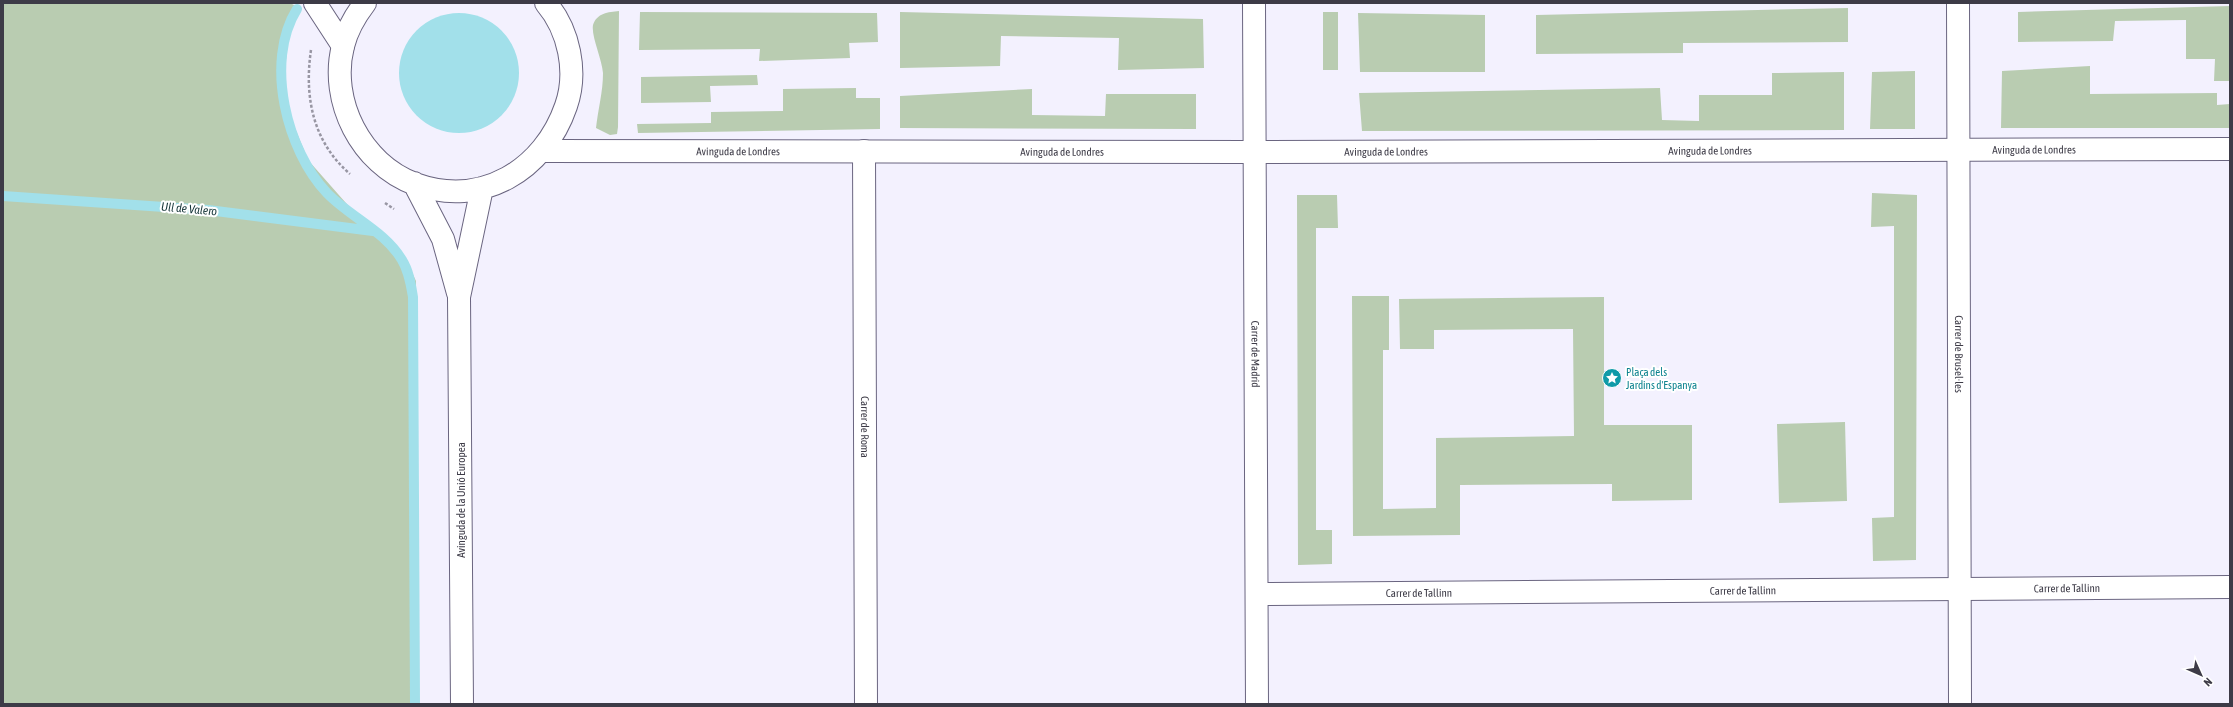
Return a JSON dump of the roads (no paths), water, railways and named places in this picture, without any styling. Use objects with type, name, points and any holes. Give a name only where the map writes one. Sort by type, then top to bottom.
[{"type":"street","points":[[365,3],[352,21],[343,46],[340,80],[346,113],[361,143],[385,167],[414,183],[448,190],[482,188],[504,180],[525,168],[542,151],[559,127],[569,98],[571,68],[566,39],[553,12],[546,3]]},
{"type":"street","name":"Carrer de Madrid","points":[[1254,3],[1257,704]]},
{"type":"street","name":"Carrer de Brusel·les","points":[[1958,3],[1960,704]]},
{"type":"street","points":[[317,7],[343,46]]},
{"type":"street","name":"Avinguda de Londres","points":[[542,151],[1254,152],[2230,149]]},
{"type":"street","name":"Carrer de Roma","points":[[864,151],[866,704]]},
{"type":"street","name":"Avinguda de la Unió Europea","points":[[414,183],[442,238],[459,296]]},
{"type":"street","name":"Avinguda de la Unió Europea","points":[[462,704],[459,296],[482,188]]},
{"type":"street","name":"Carrer de Tallinn","points":[[1257,594],[2230,587]]},
{"type":"water","points":[[459,13],[482,17],[502,30],[515,50],[519,73],[515,96],[502,116],[482,129],[459,133],[436,129],[416,116],[403,96],[399,73],[403,50],[416,30],[436,17]]},
{"type":"waterway","points":[[297,9],[287,30],[282,54],[281,79],[291,130],[301,154],[313,175],[327,193],[346,210],[377,232],[395,250],[406,269],[413,297],[415,704]]},
{"type":"waterway","name":"Ull de Valero","points":[[3,196],[208,210],[373,231]]},
{"type":"place","name":"Plaça dels Jardins d'Espanya","points":[[1612,378]]}]
